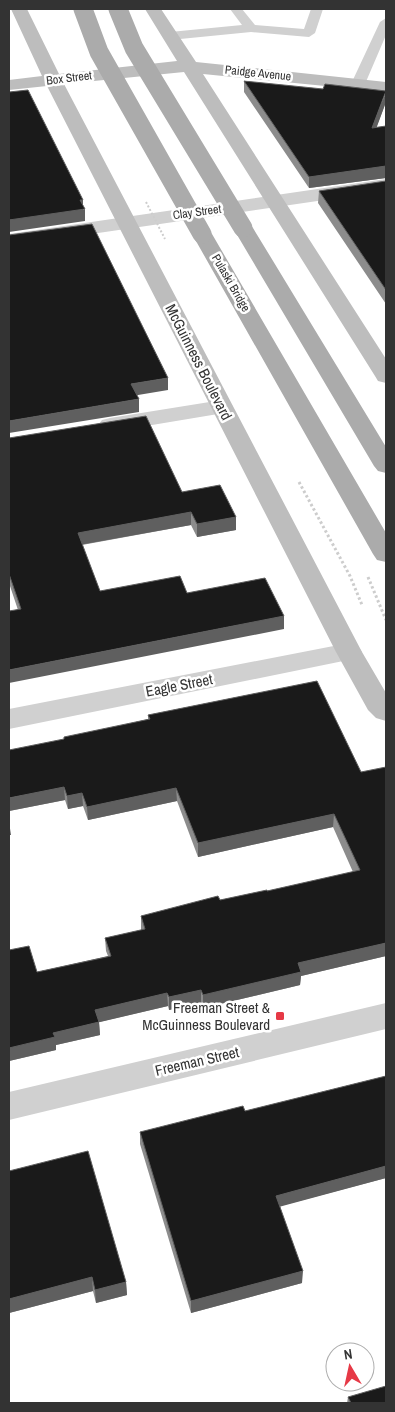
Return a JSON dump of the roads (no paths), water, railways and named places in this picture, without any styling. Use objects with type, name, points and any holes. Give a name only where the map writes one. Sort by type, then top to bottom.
[{"type":"main road","name":"Pulaski Bridge","points":[[83,9],[99,52],[386,554]]},
{"type":"main road","points":[[118,9],[134,48],[386,466]]},
{"type":"street","name":"McGuinness Boulevard","points":[[20,9],[52,79],[349,652],[378,703],[386,711]]},
{"type":"street","points":[[153,9],[386,376]]},
{"type":"street","name":"Paidge Avenue","points":[[130,70],[168,66],[190,67],[386,87]]},
{"type":"street","name":"Box Street","points":[[9,85],[130,70]]},
{"type":"street","name":"Clay Street","points":[[9,240],[386,185]]},
{"type":"street","points":[[86,430],[222,407]]},
{"type":"street","name":"Eagle Street","points":[[9,719],[349,652]]},
{"type":"street","name":"Freeman Street","points":[[9,1106],[386,1016]]},
{"type":"lane","points":[[236,9],[251,28]]},
{"type":"lane","points":[[170,36],[251,28],[309,33],[317,9]]},
{"type":"lane","points":[[358,84],[386,22]]},
{"type":"place","name":"Freeman Street & McGuinness Boulevard","points":[[280,1016]]}]
